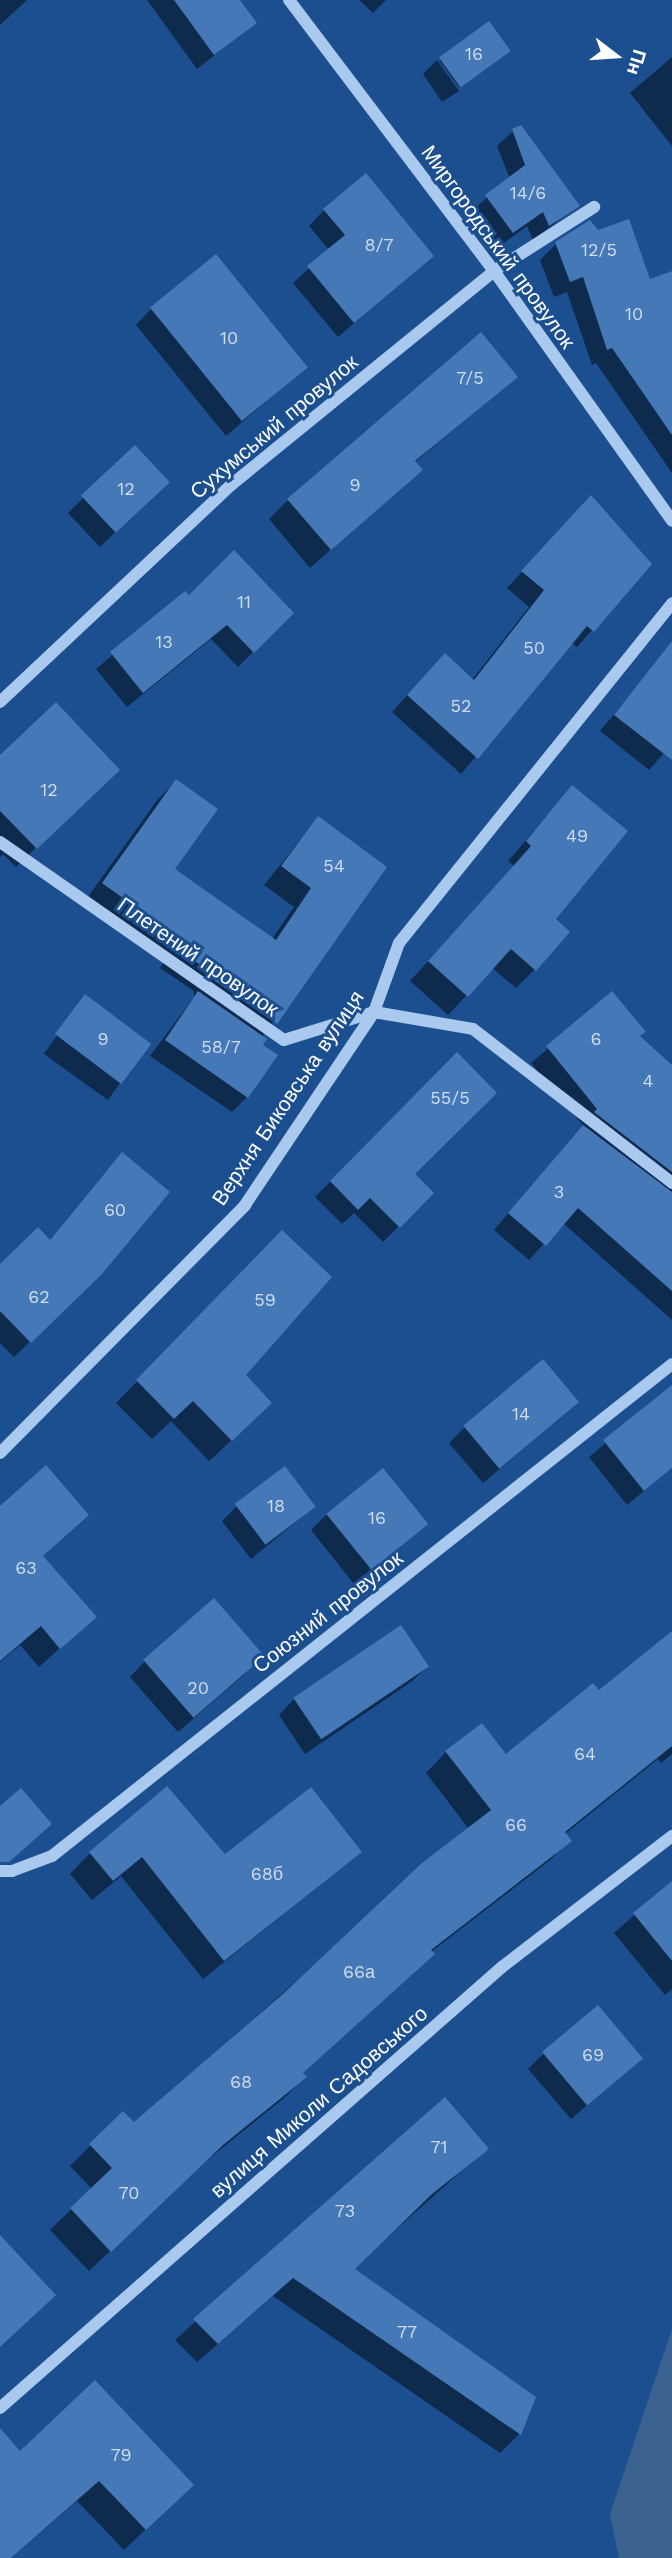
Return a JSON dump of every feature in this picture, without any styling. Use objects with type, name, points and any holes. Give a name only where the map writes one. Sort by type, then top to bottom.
[{"type":"street","name":"Миргородський провулок","points":[[289,0],[494,271],[672,521]]},
{"type":"street","name":"Сухумський провулок","points":[[0,702],[231,485],[494,271],[594,207]]},
{"type":"street","name":"Верхня Биковська вулиця","points":[[0,1453],[244,1205],[374,1012],[399,943],[672,603]]},
{"type":"street","name":"Плетений провулок","points":[[0,842],[284,1040],[374,1012],[472,1029],[672,1183]]},
{"type":"street","name":"Союзний провулок","points":[[0,1871],[12,1871],[52,1856],[672,1364]]},
{"type":"street","name":"вулиця Миколи Садовського","points":[[0,2408],[502,1967],[672,1836]]},
{"type":"water","points":[[672,2329],[672,2558],[619,2558],[610,2514]]},
{"type":"building","points":[[174,0],[240,0],[257,23],[214,55]]},
{"type":"building","points":[[489,21],[511,51],[461,87],[439,57]]},
{"type":"building","points":[[521,125],[580,206],[549,226],[543,212],[513,233],[485,195],[525,165],[512,129]]},
{"type":"building","points":[[366,173],[434,256],[354,323],[307,266],[345,235],[323,209]]},
{"type":"building","points":[[629,219],[650,279],[672,271],[672,435],[612,348],[607,350],[583,277],[570,282],[555,242],[590,220],[598,230]]},
{"type":"building","points":[[216,254],[308,367],[242,421],[150,307]]},
{"type":"building","points":[[481,332],[518,377],[415,461],[423,470],[331,550],[287,499]]},
{"type":"building","points":[[135,445],[170,482],[116,533],[81,495]]},
{"type":"building","points":[[591,495],[652,564],[594,632],[587,626],[478,759],[407,695],[445,653],[474,680],[544,590],[521,571]]},
{"type":"building","points":[[234,550],[294,613],[254,653],[227,625],[143,693],[110,652],[185,591],[189,595]]},
{"type":"building","points":[[672,641],[672,760],[614,715]]},
{"type":"building","points":[[56,702],[120,770],[37,849],[0,811],[0,755]]},
{"type":"building","points":[[176,779],[218,809],[175,869],[276,940],[311,888],[281,866],[318,816],[387,867],[277,1024],[208,976],[211,972],[177,949],[183,941],[102,883]]},
{"type":"building","points":[[572,785],[628,831],[556,919],[570,932],[536,971],[511,949],[468,997],[428,961],[531,846],[526,841]]},
{"type":"building","points":[[198,991],[267,1039],[263,1045],[278,1055],[248,1098],[165,1040]]},
{"type":"building","points":[[612,991],[646,1032],[640,1036],[672,1065],[672,1172],[594,1112],[597,1109],[546,1046]]},
{"type":"building","points":[[85,994],[151,1044],[121,1084],[55,1034]]},
{"type":"building","points":[[457,1052],[497,1093],[415,1174],[434,1193],[400,1228],[370,1198],[358,1210],[330,1181]]},
{"type":"building","points":[[583,1125],[672,1192],[672,1291],[578,1208],[546,1246],[508,1213]]},
{"type":"building","points":[[122,1152],[170,1192],[102,1274],[31,1343],[0,1311],[0,1264],[38,1227],[50,1240]]},
{"type":"building","points":[[282,1230],[332,1277],[246,1375],[272,1403],[232,1441],[193,1401],[174,1419],[136,1380]]},
{"type":"building","points":[[543,1359],[579,1402],[499,1469],[463,1426]]},
{"type":"building","points":[[672,1385],[672,1468],[644,1491],[603,1440]]},
{"type":"building","points":[[46,1465],[89,1515],[43,1556],[97,1617],[60,1649],[41,1626],[0,1661],[0,1506]]},
{"type":"building","points":[[285,1466],[316,1507],[265,1545],[235,1504]]},
{"type":"building","points":[[383,1468],[428,1524],[372,1570],[326,1514]]},
{"type":"building","points":[[214,1598],[265,1656],[194,1718],[143,1660]]},
{"type":"building","points":[[401,1625],[429,1666],[321,1739],[293,1698]]},
{"type":"building","points":[[672,1631],[672,1746],[565,1832],[572,1841],[431,1950],[435,1954],[303,2073],[307,2077],[223,2145],[111,2252],[70,2208],[112,2168],[89,2144],[123,2111],[134,2122],[285,1992],[422,1863],[491,1810],[445,1751],[482,1723],[506,1754],[593,1683],[599,1690]]},
{"type":"building","points":[[167,1786],[225,1854],[311,1787],[362,1852],[224,1961],[142,1857],[113,1881],[89,1852]]},
{"type":"building","points":[[21,1788],[52,1824],[9,1862],[0,1862],[0,1806]]},
{"type":"building","points":[[672,1881],[672,1961],[633,1913]]},
{"type":"building","points":[[598,2005],[643,2059],[587,2106],[542,2052]]},
{"type":"building","points":[[445,2097],[489,2149],[432,2194],[355,2269],[536,2397],[521,2435],[293,2278],[218,2344],[193,2319]]},
{"type":"building","points":[[0,2235],[56,2295],[0,2347]]},
{"type":"building","points":[[95,2380],[194,2485],[146,2530],[99,2481],[11,2558],[0,2558],[0,2428],[20,2451]]}]
